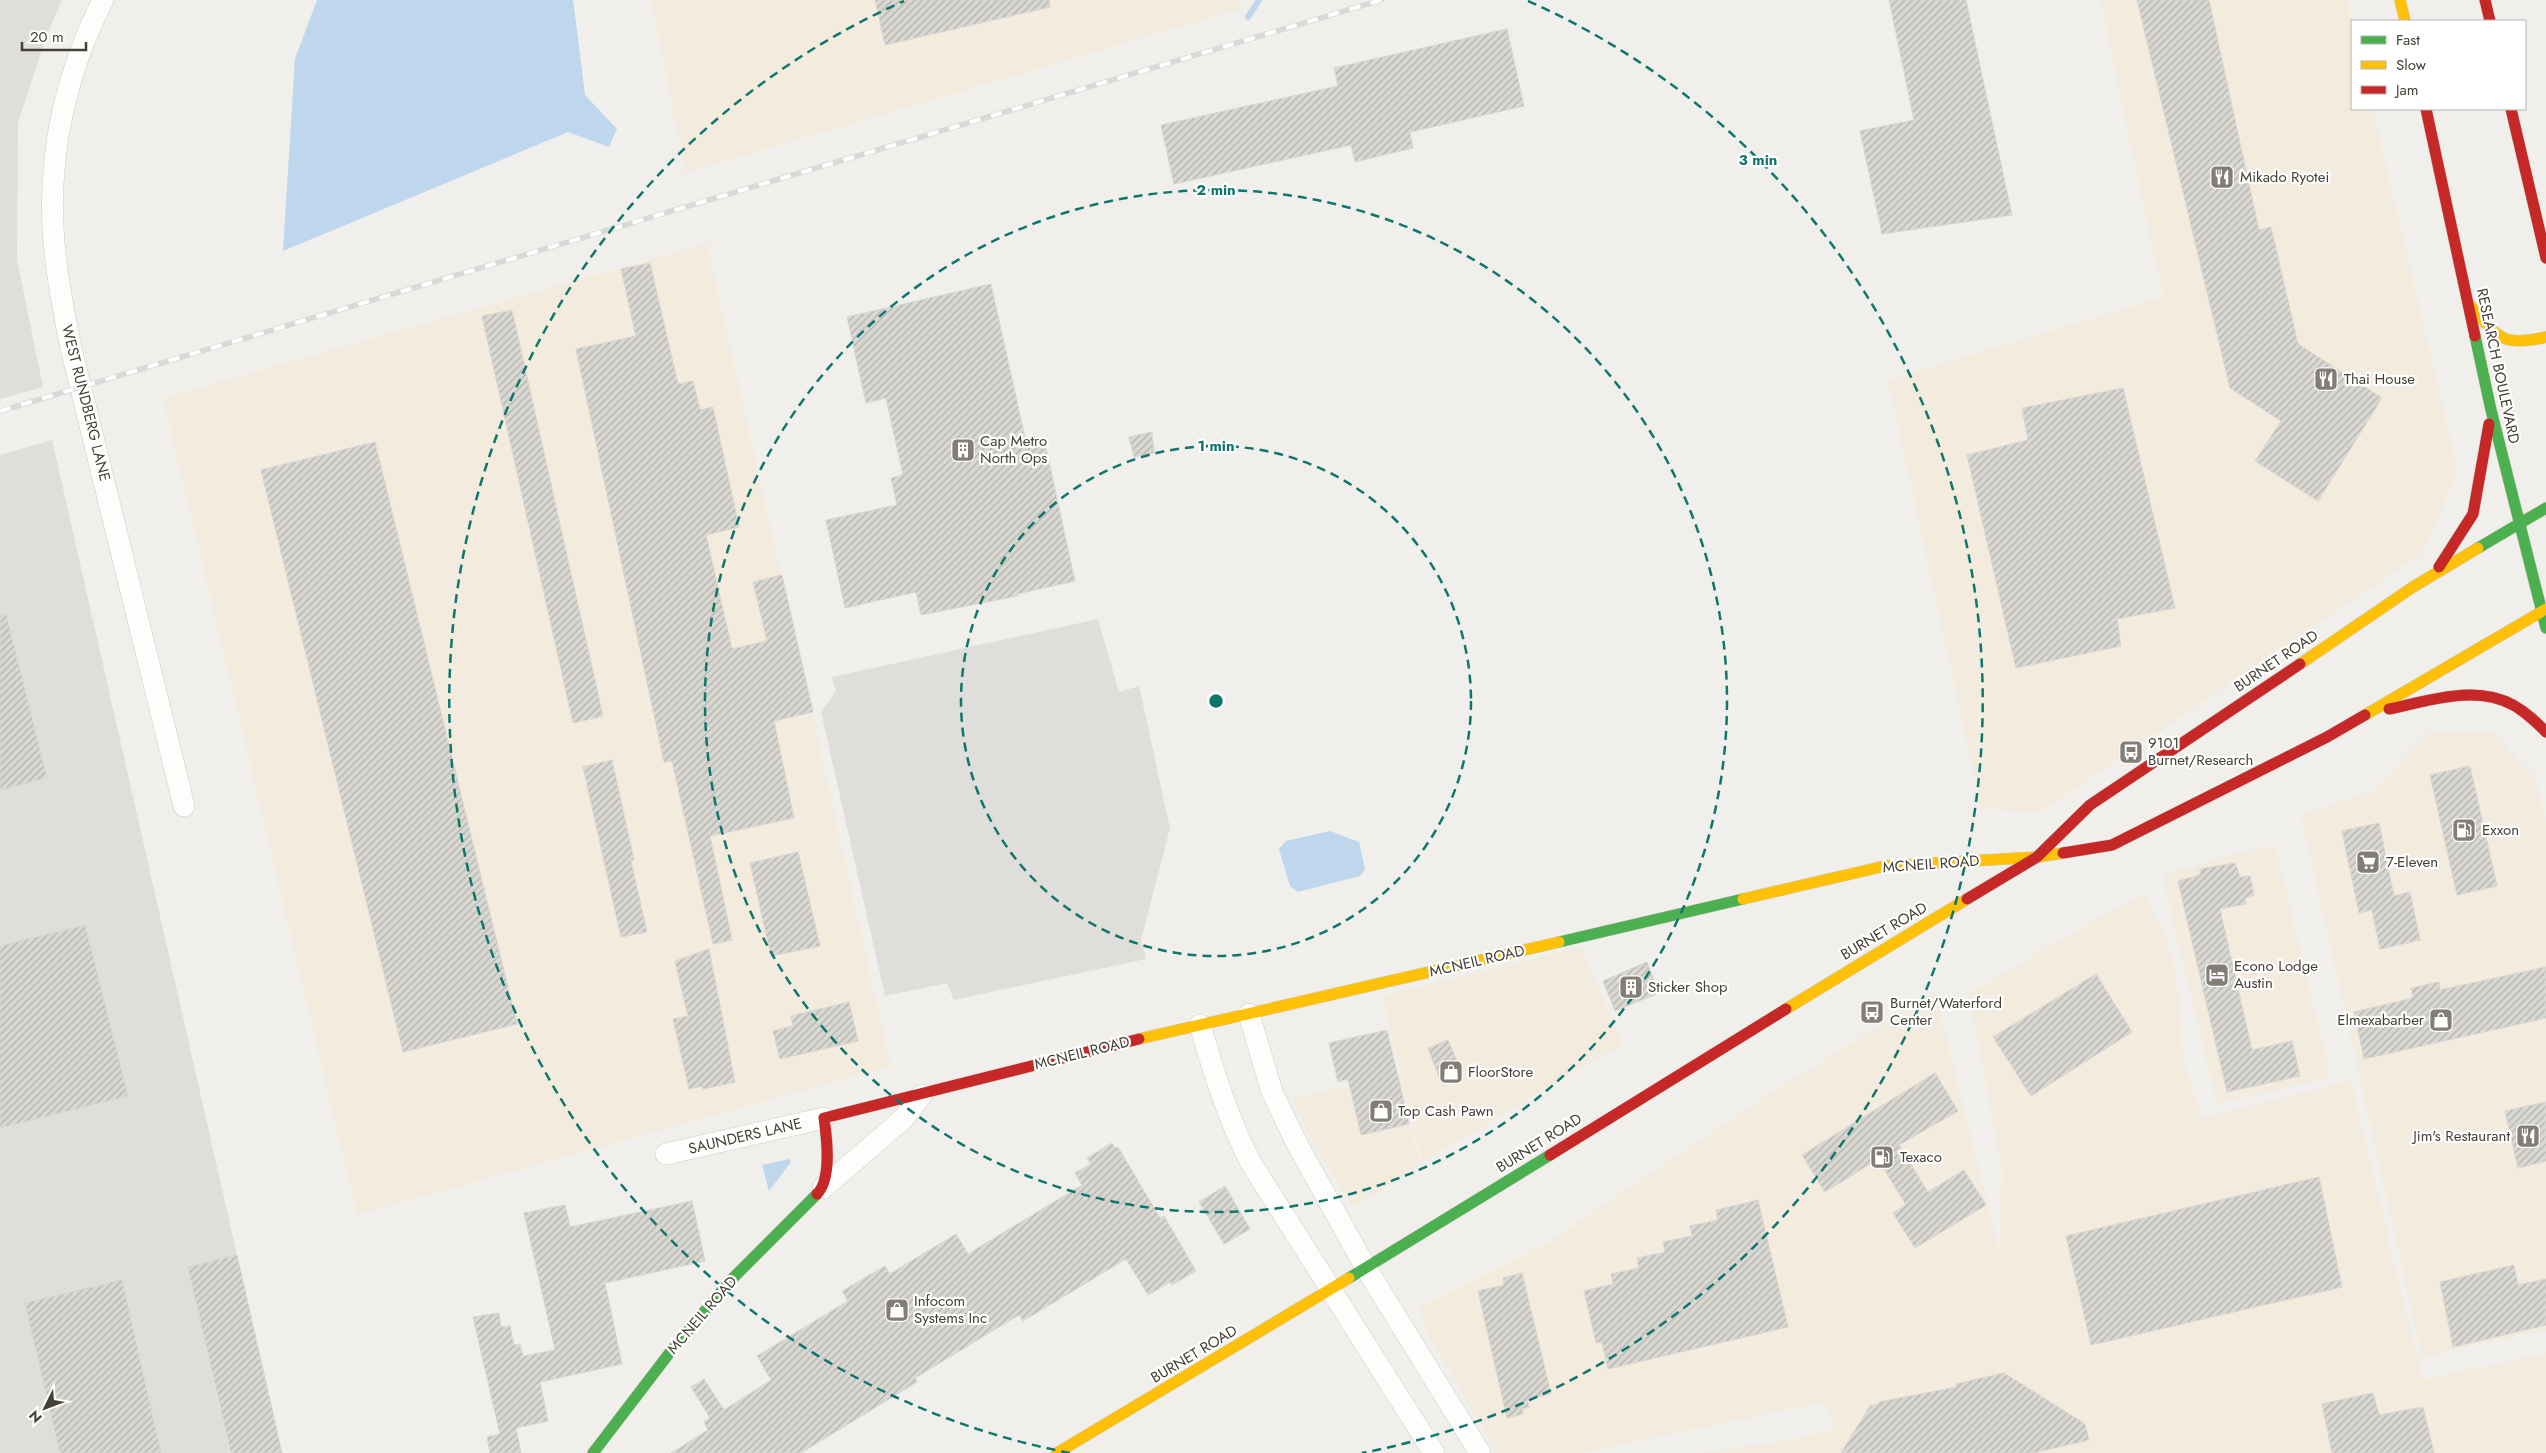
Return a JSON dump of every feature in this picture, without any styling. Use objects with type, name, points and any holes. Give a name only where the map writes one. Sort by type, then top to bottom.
[{"type":"main road","points":[[2400,0],[2405,20]]},
{"type":"main road","points":[[2486,0],[2490,20]]},
{"type":"main road","name":"RESEARCH BOULEVARD","points":[[2426,110],[2491,410],[2518,523],[2544,610],[2546,628]]},
{"type":"main road","points":[[2511,110],[2546,258]]},
{"type":"main road","points":[[2468,303],[2501,339],[2521,344],[2546,337]]},
{"type":"main road","points":[[2435,573],[2473,514],[2491,410]]},
{"type":"main road","name":"BURNET ROAD","points":[[1057,1453],[1366,1268],[2036,857],[2090,805],[2435,573],[2546,508]]},
{"type":"main road","name":"BURNET ROAD","points":[[2036,857],[2112,845],[2327,737],[2544,610]]},
{"type":"main road","points":[[2370,712],[2470,694],[2500,699],[2526,713],[2546,732]]},
{"type":"main road","name":"MCNEIL ROAD","points":[[824,1118],[922,1095],[1068,1056],[1885,866],[2036,857]]},
{"type":"main road","points":[[824,1118],[828,1148],[824,1188]]},
{"type":"main road","name":"MCNEIL ROAD","points":[[593,1453],[671,1351],[730,1281],[824,1188]]},
{"type":"street","name":"WEST RUNDBERG LANE","points":[[103,0],[91,23],[70,80],[59,129],[53,178],[53,227],[56,267],[71,348],[184,806]]},
{"type":"street","points":[[1249,1014],[1272,1092],[1286,1124],[1366,1268],[1480,1453]]},
{"type":"street","points":[[1200,1025],[1221,1095],[1251,1163],[1434,1453]]},
{"type":"street","name":"MCNEIL ROAD","points":[[824,1188],[902,1119],[922,1095]]},
{"type":"street","name":"SAUNDERS LANE","points":[[666,1154],[824,1118]]},
{"type":"shaded area","points":[[0,0],[62,0],[46,37],[18,123],[17,260],[43,387],[0,399]]},
{"type":"shaded area","points":[[651,0],[1239,0],[1240,9],[685,173]]},
{"type":"shaded area","points":[[2100,0],[2347,0],[2352,20],[2351,110],[2373,110],[2458,472],[2422,553],[2039,813],[1981,808],[1888,380],[2163,297]]},
{"type":"shaded area","points":[[707,243],[891,1066],[357,1215],[163,398]]},
{"type":"shaded area","points":[[52,440],[237,1255],[0,1313],[0,455]]},
{"type":"shaded area","points":[[1098,619],[1119,692],[1139,686],[1170,828],[1141,940],[1146,959],[954,1000],[947,983],[885,996],[821,712],[836,691],[832,677]]},
{"type":"shaded area","points":[[2431,731],[2490,731],[2535,777],[2546,824],[2546,1330],[2422,1357],[2301,815],[2372,791]]},
{"type":"shaded area","points":[[2275,845],[2331,1077],[2217,1104],[2162,875],[2233,854]]},
{"type":"shaded area","points":[[2143,893],[2170,948],[2179,997],[2183,1060],[2202,1118],[2351,1080],[2422,1380],[2546,1353],[2546,1453],[1703,1453],[1799,1438],[1837,1428],[1824,1402],[1581,1453],[1497,1453],[1426,1330],[1420,1307],[1551,1241],[1760,1100],[1935,991],[2000,1254],[2002,1170],[1969,993]]},
{"type":"shaded area","points":[[1581,947],[1623,1044],[1422,1162],[1382,996]]},
{"type":"shaded area","points":[[1400,1074],[1419,1165],[1353,1207],[1312,1141],[1293,1099]]},
{"type":"shaded area","points":[[188,1267],[230,1453],[161,1453],[122,1280]]},
{"type":"shaded area","points":[[25,1303],[60,1453],[0,1453],[0,1312]]},
{"type":"water","points":[[317,0],[573,0],[585,95],[617,129],[609,147],[568,132],[283,251],[295,59]]},
{"type":"water","points":[[1330,831],[1359,842],[1365,869],[1360,876],[1298,892],[1290,886],[1279,849],[1286,841]]},
{"type":"water","points":[[790,1159],[791,1162],[769,1191],[762,1165]]},
{"type":"building","points":[[875,0],[1049,0],[1050,7],[885,45]]},
{"type":"building","points":[[1889,0],[1966,0],[2012,215],[1882,234],[1860,131],[1914,120]]},
{"type":"building","points":[[2137,0],[2209,0],[2259,230],[2271,227],[2298,344],[2382,398],[2318,501],[2255,461],[2281,421],[2230,388]]},
{"type":"building","points":[[1507,29],[1524,106],[1410,132],[1413,148],[1355,162],[1351,145],[1174,184],[1161,125],[1338,86],[1334,68]]},
{"type":"building","points":[[650,263],[678,384],[693,381],[700,410],[713,407],[739,527],[706,535],[732,649],[767,641],[753,582],[782,575],[813,712],[774,721],[794,818],[710,836],[732,940],[713,944],[672,761],[664,762],[576,349],[636,336],[621,269]]},
{"type":"building","name":"Cap Metro North Ops","points":[[991,284],[1027,447],[1040,445],[1041,449],[1046,448],[1075,581],[1017,594],[1017,596],[921,615],[916,592],[845,608],[826,520],[897,505],[891,478],[903,475],[886,398],[866,403],[847,317]]},
{"type":"building","points":[[512,310],[603,716],[573,723],[482,316]]},
{"type":"building","points":[[2123,388],[2175,608],[2117,619],[2121,646],[2016,668],[1967,455],[2028,440],[2022,408]]},
{"type":"building","points":[[1152,432],[1154,453],[1134,457],[1129,437]]},
{"type":"building","points":[[375,442],[517,1024],[403,1052],[261,470]]},
{"type":"building","points":[[6,614],[47,778],[0,790],[0,615]]},
{"type":"building","points":[[612,760],[634,860],[631,861],[647,932],[621,937],[583,767]]},
{"type":"building","name":"Exxon","points":[[2470,766],[2497,886],[2457,895],[2430,775]]},
{"type":"building","name":"7-Eleven","points":[[2379,823],[2394,896],[2410,892],[2420,940],[2380,949],[2372,910],[2359,913],[2342,831]]},
{"type":"building","points":[[798,852],[820,946],[771,956],[750,863]]},
{"type":"building","name":"Econo Lodge Austin","points":[[2235,863],[2240,877],[2250,876],[2254,895],[2245,898],[2246,904],[2220,909],[2252,1050],[2292,1041],[2300,1076],[2227,1092],[2178,881],[2200,875],[2200,869]]},
{"type":"building","points":[[85,925],[128,1096],[0,1128],[0,946]]},
{"type":"building","points":[[709,949],[735,1082],[703,1089],[702,1086],[689,1089],[673,1019],[688,1016],[675,961]]},
{"type":"building","name":"Sticker Shop","points":[[1647,962],[1659,993],[1615,1011],[1603,981]]},
{"type":"building","points":[[2546,967],[2546,1018],[2364,1059],[2354,1012],[2413,998],[2411,988],[2439,982],[2440,990]]},
{"type":"building","points":[[2096,974],[2132,1032],[2031,1096],[1993,1037]]},
{"type":"building","points":[[849,1002],[858,1041],[780,1059],[773,1031],[793,1026],[791,1016]]},
{"type":"building","points":[[1387,1030],[1409,1124],[1361,1135],[1348,1079],[1338,1082],[1329,1043]]},
{"type":"building","points":[[1448,1040],[1462,1073],[1441,1082],[1428,1048]]},
{"type":"building","points":[[1935,1073],[1958,1111],[1899,1145],[1928,1192],[1964,1170],[1986,1205],[1915,1248],[1893,1213],[1906,1205],[1878,1159],[1825,1192],[1802,1155]]},
{"type":"building","name":"Jim's Restaurant","points":[[2546,1102],[2546,1161],[2518,1168],[2505,1111]]},
{"type":"building","points":[[1112,1143],[1115,1148],[1118,1147],[1160,1218],[1164,1216],[1196,1271],[1172,1285],[1170,1282],[1148,1295],[1126,1259],[1023,1321],[1019,1315],[915,1378],[917,1382],[801,1453],[671,1453],[708,1430],[704,1422],[710,1418],[691,1387],[704,1379],[724,1410],[771,1380],[757,1356],[848,1301],[842,1291],[885,1266],[890,1274],[956,1234],[968,1254],[1082,1185],[1075,1173],[1091,1164],[1087,1158]]},
{"type":"building","points":[[2319,1177],[2342,1287],[2091,1345],[2066,1236]]},
{"type":"building","points":[[1225,1186],[1250,1229],[1224,1244],[1199,1202]]},
{"type":"building","points":[[1758,1200],[1788,1327],[1608,1369],[1602,1342],[1596,1343],[1584,1291],[1613,1284],[1611,1274],[1639,1268],[1637,1258],[1665,1252],[1663,1242],[1692,1236],[1690,1226],[1718,1220],[1716,1210]]},
{"type":"building","points":[[692,1201],[705,1261],[605,1283],[622,1364],[540,1382],[548,1421],[516,1428],[521,1453],[490,1453],[487,1437],[500,1434],[473,1317],[499,1313],[501,1327],[510,1326],[514,1345],[520,1344],[523,1356],[555,1350],[524,1213],[565,1205],[570,1227]]},
{"type":"building","points":[[237,1255],[282,1453],[231,1453],[188,1267]]},
{"type":"building","points":[[2514,1265],[2518,1285],[2546,1279],[2546,1325],[2453,1347],[2440,1282]]},
{"type":"building","points":[[1522,1273],[1551,1394],[1527,1399],[1529,1407],[1522,1409],[1523,1414],[1507,1418],[1478,1291],[1504,1285],[1503,1278]]},
{"type":"building","points":[[122,1280],[161,1453],[60,1453],[25,1303]]},
{"type":"building","points":[[2004,1373],[2085,1424],[2089,1440],[2033,1453],[1841,1453],[1870,1406],[1879,1404],[1879,1402],[1957,1387],[1956,1384]]},
{"type":"building","points":[[2373,1393],[2379,1415],[2423,1407],[2434,1453],[2332,1453],[2322,1404]]},
{"type":"waterway","points":[[1248,17],[1259,0]]},
{"type":"railway","points":[[0,411],[1381,0]]},
{"type":"traffic: fast","points":[[2475,336],[2491,410],[2546,628]]},
{"type":"traffic: fast","points":[[2478,548],[2546,508]]},
{"type":"traffic: fast","points":[[1559,942],[1743,899]]},
{"type":"traffic: fast","points":[[1349,1278],[1550,1155]]},
{"type":"traffic: fast","points":[[593,1453],[671,1351],[730,1281],[817,1194]]},
{"type":"traffic: slow","points":[[2400,0],[2405,20]]},
{"type":"traffic: slow","points":[[2469,304],[2501,337],[2519,341],[2546,337]]},
{"type":"traffic: slow","points":[[2300,664],[2413,587],[2478,548]]},
{"type":"traffic: slow","points":[[2365,715],[2546,609]]},
{"type":"traffic: slow","points":[[1743,899],[1885,866],[2037,857],[2063,853]]},
{"type":"traffic: slow","points":[[1786,1009],[1967,899]]},
{"type":"traffic: slow","points":[[1139,1039],[1559,942]]},
{"type":"traffic: slow","points":[[1057,1453],[1349,1278]]},
{"type":"traffic: jam","points":[[2485,0],[2490,20]]},
{"type":"traffic: jam","points":[[2426,110],[2475,336]]},
{"type":"traffic: jam","points":[[2511,110],[2546,258]]},
{"type":"traffic: jam","points":[[2439,567],[2473,514],[2489,424]]},
{"type":"traffic: jam","points":[[1967,899],[2037,857],[2090,805],[2300,664]]},
{"type":"traffic: jam","points":[[2389,709],[2452,696],[2484,696],[2499,699],[2513,705],[2527,714],[2546,732]]},
{"type":"traffic: jam","points":[[2063,853],[2112,845],[2327,737],[2365,715]]},
{"type":"traffic: jam","points":[[1550,1155],[1786,1009]]},
{"type":"traffic: jam","points":[[817,1194],[822,1187],[827,1169],[824,1118],[1139,1039]]},
{"type":"place","name":"Mikado Ryotei","points":[[2222,177]]},
{"type":"place","name":"Thai House","points":[[2326,379]]},
{"type":"place","name":"Cap Metro North Ops","points":[[963,450]]},
{"type":"place","name":"9101 Burnet/Research","points":[[2131,752]]},
{"type":"place","name":"Exxon","points":[[2464,830]]},
{"type":"place","name":"7-Eleven","points":[[2368,862]]},
{"type":"place","name":"Econo Lodge Austin","points":[[2217,975]]},
{"type":"place","name":"Sticker Shop","points":[[1631,987]]},
{"type":"place","name":"Burnet/Waterford Center","points":[[1872,1012]]},
{"type":"place","name":"Elmexabarber","points":[[2441,1020]]},
{"type":"place","name":"FloorStore","points":[[1451,1072]]},
{"type":"place","name":"Top Cash Pawn","points":[[1381,1111]]},
{"type":"place","name":"Jim's Restaurant","points":[[2528,1136]]},
{"type":"place","name":"Texaco","points":[[1882,1157]]},
{"type":"place","name":"Infocom Systems Inc","points":[[897,1310]]}]
